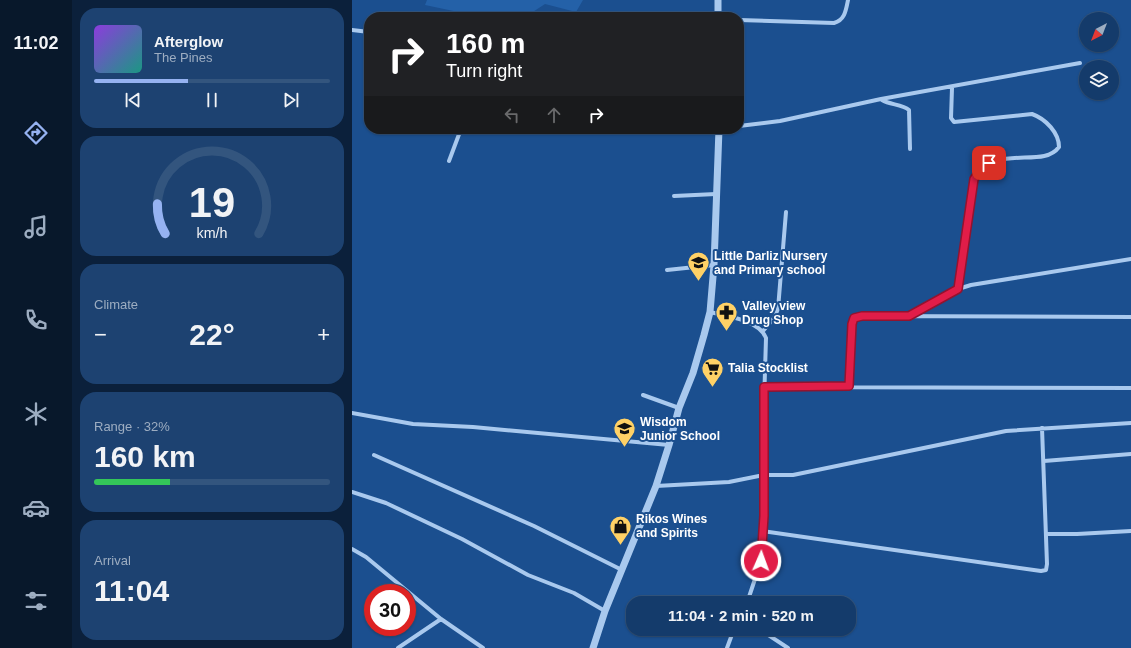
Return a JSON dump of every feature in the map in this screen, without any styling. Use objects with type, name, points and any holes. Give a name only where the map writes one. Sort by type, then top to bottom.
[{"type":"street","points":[[718,0],[718,12]]},
{"type":"street","points":[[744,20],[834,23],[838,22],[844,16],[848,0]]},
{"type":"street","points":[[352,30],[364,31]]},
{"type":"street","points":[[744,125],[780,121],[882,100],[1079,63]]},
{"type":"street","points":[[952,88],[951,118],[954,122],[1032,114],[1049,126],[1059,140],[1059,147],[1051,154],[995,160],[980,171],[974,179],[958,289]]},
{"type":"street","points":[[882,100],[890,104],[904,106],[909,110],[910,149]]},
{"type":"street","points":[[449,161],[459,134]]},
{"type":"street","points":[[593,648],[605,611],[656,486],[669,445],[678,408],[693,373],[710,312],[714,265],[719,134]]},
{"type":"street","points":[[674,196],[716,194]]},
{"type":"street","points":[[763,331],[774,318],[778,309],[786,212]]},
{"type":"street","points":[[909,316],[958,289],[981,283],[1131,259]]},
{"type":"street","points":[[667,270],[714,265]]},
{"type":"street","points":[[710,312],[750,323],[763,331],[766,338],[761,561],[748,596]]},
{"type":"street","points":[[849,386],[852,324],[854,318],[862,316],[1131,317]]},
{"type":"street","points":[[764,387],[849,386],[1131,388]]},
{"type":"street","points":[[643,395],[678,408]]},
{"type":"street","points":[[352,413],[413,424],[669,445]]},
{"type":"street","points":[[656,486],[729,482],[764,475],[793,475],[1006,431],[1131,423]]},
{"type":"street","points":[[762,531],[1041,571],[1046,570],[1042,428]]},
{"type":"street","points":[[1044,461],[1131,454]]},
{"type":"street","points":[[374,455],[534,526],[622,570]]},
{"type":"street","points":[[352,492],[386,503],[462,539],[528,575],[574,593],[605,611]]},
{"type":"street","points":[[1046,534],[1131,531]]},
{"type":"street","points":[[352,549],[366,557],[441,619],[484,648]]},
{"type":"street","points":[[398,648],[441,619]]},
{"type":"street","points":[[727,648],[731,636]]},
{"type":"street","points":[[770,636],[788,648]]},
{"type":"shaded area","points":[[427,0],[583,0],[576,12],[545,4],[533,12],[458,12],[425,5]]},
{"type":"place","name":"Little Darliz Nursery and Primary school","points":[[699,282]]},
{"type":"place","name":"Valley view Drug Shop","points":[[726,332]]},
{"type":"place","name":"Talia Stocklist","points":[[713,388]]},
{"type":"place","name":"Wisdom Junior School","points":[[624,448]]},
{"type":"place","name":"Rikos Wines and Spirits","points":[[621,546]]},
{"type":"route","points":[[761,561],[764,516],[764,387],[802,388],[849,386],[852,320],[854,318],[857,316],[909,316],[958,289],[974,179],[984,166],[989,163]]}]
